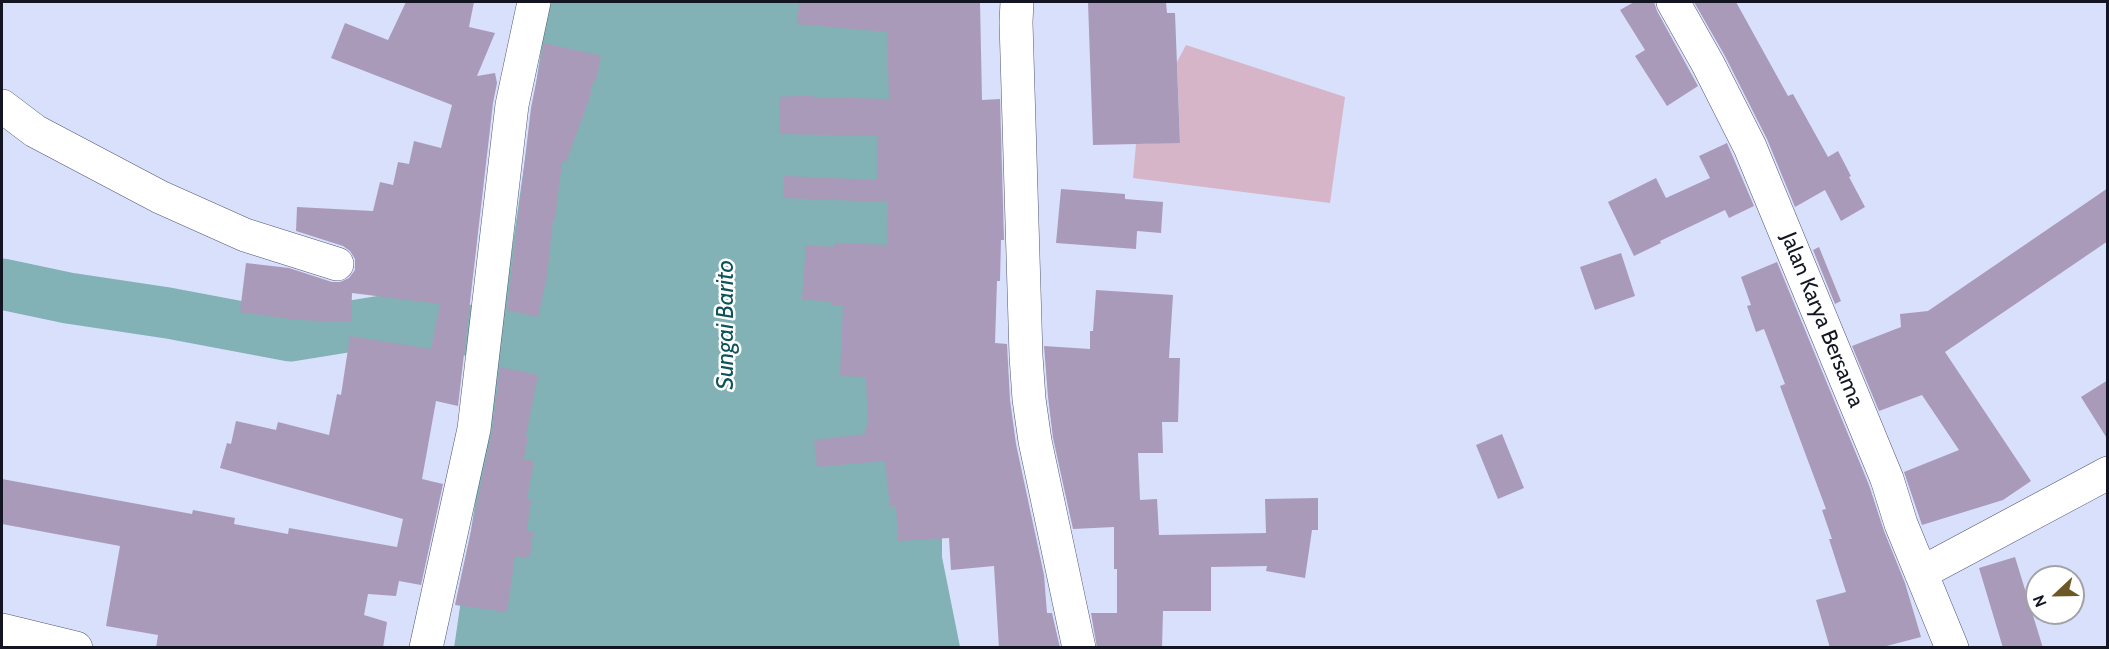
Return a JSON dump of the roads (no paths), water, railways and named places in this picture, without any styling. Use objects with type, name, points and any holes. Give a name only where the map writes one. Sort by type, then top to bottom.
[{"type":"street","points":[[426,648],[474,429],[512,105],[534,2]]},
{"type":"street","points":[[1017,2],[1029,399],[1035,441],[1079,648]]},
{"type":"street","name":"Jalan Karya Bersama","points":[[1672,2],[1708,64],[1750,147],[1887,479],[1901,524],[1952,648]]},
{"type":"street","points":[[2,106],[35,131],[160,197],[245,235],[337,264]]},
{"type":"street","points":[[1922,573],[2108,473]]},
{"type":"street","points":[[2,630],[76,648]]},
{"type":"water","name":"Sungai Barito","points":[[548,2],[962,2],[956,30],[942,214],[942,557],[960,647],[454,648]]},
{"type":"waterway","points":[[2,284],[68,298],[168,313],[290,336],[383,321],[540,338]]}]
